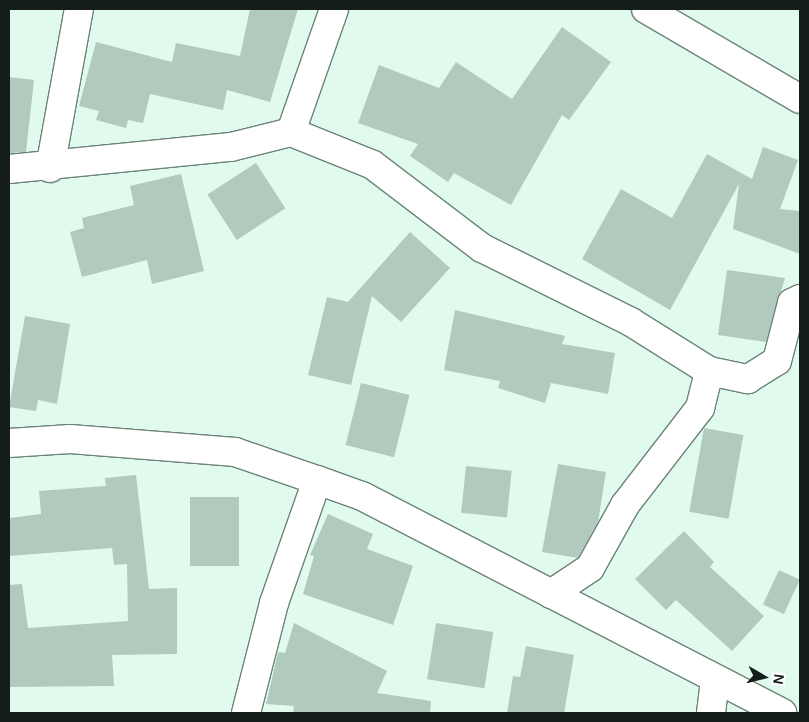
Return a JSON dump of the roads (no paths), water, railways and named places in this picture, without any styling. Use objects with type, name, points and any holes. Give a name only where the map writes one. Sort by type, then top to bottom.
[{"type":"street","points":[[50,168],[79,9]]},
{"type":"street","points":[[292,132],[334,9]]},
{"type":"street","points":[[646,9],[800,99]]},
{"type":"street","points":[[9,169],[50,168],[230,147],[292,132],[374,165],[482,248],[631,322],[709,371],[748,379],[777,361],[792,303],[800,299]]},
{"type":"street","points":[[551,594],[590,568],[625,505],[700,408],[709,371]]},
{"type":"street","points":[[9,443],[70,440],[235,452],[317,480],[362,496],[782,713]]},
{"type":"street","points":[[246,713],[274,604],[317,480]]},
{"type":"street","points":[[711,713],[715,678]]}]
